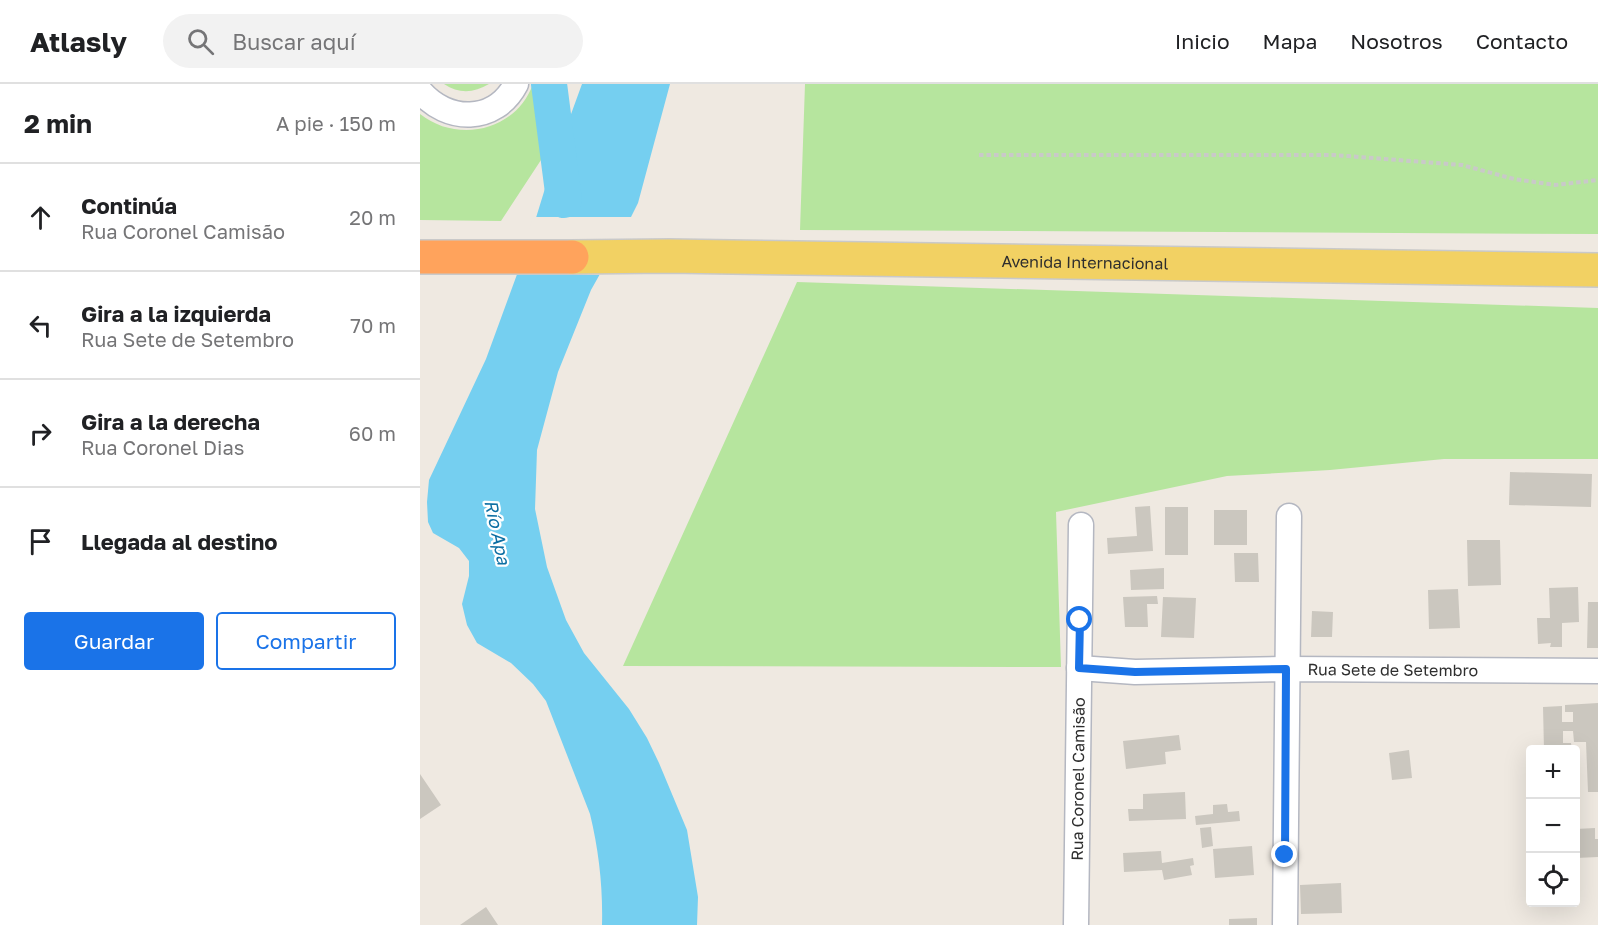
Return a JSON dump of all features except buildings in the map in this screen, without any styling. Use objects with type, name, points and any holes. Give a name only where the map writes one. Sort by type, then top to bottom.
[{"type":"highway","points":[[420,257],[572,258]]},
{"type":"main road","name":"Avenida Internacional","points":[[572,258],[669,256],[1598,270]]},
{"type":"street","points":[[420,91],[429,102],[446,111],[464,115],[482,113],[498,105],[511,93],[516,84]]},
{"type":"street","points":[[1284,925],[1289,516]]},
{"type":"street","name":"Rua Coronel Camisão","points":[[1076,925],[1081,525]]},
{"type":"street","name":"Rua Sete de Setembro","points":[[1079,668],[1135,672],[1286,669],[1598,671]]},
{"type":"path","points":[[979,155],[1334,155],[1462,165],[1514,179],[1555,185],[1598,180]]},
{"type":"green space","points":[[444,84],[489,84],[478,89],[461,91]]},
{"type":"green space","points":[[533,84],[560,84],[538,136],[544,149],[541,160],[501,221],[420,220],[420,114],[451,129],[484,128],[514,113],[525,100]]},
{"type":"green space","points":[[805,84],[1598,84],[1598,234],[800,230]]},
{"type":"green space","points":[[797,282],[1598,308],[1598,459],[1444,459],[1330,470],[1227,476],[1056,512],[1061,667],[623,666]]},
{"type":"water","points":[[582,84],[670,84],[638,203],[591,290],[558,372],[537,450],[535,509],[547,567],[566,620],[584,653],[629,709],[647,738],[687,830],[698,897],[697,925],[602,925],[600,870],[590,814],[546,701],[533,684],[511,663],[477,643],[467,625],[462,604],[469,576],[469,561],[459,548],[433,533],[428,522],[429,480],[486,359]]},
{"type":"pier","points":[[533,217],[634,217],[603,275],[514,275]]},
{"type":"waterway","name":"Río Apa","points":[[549,84],[564,200]]},
{"type":"route","points":[[1080,620],[1079,668],[1135,672],[1286,669],[1285,855]]}]
